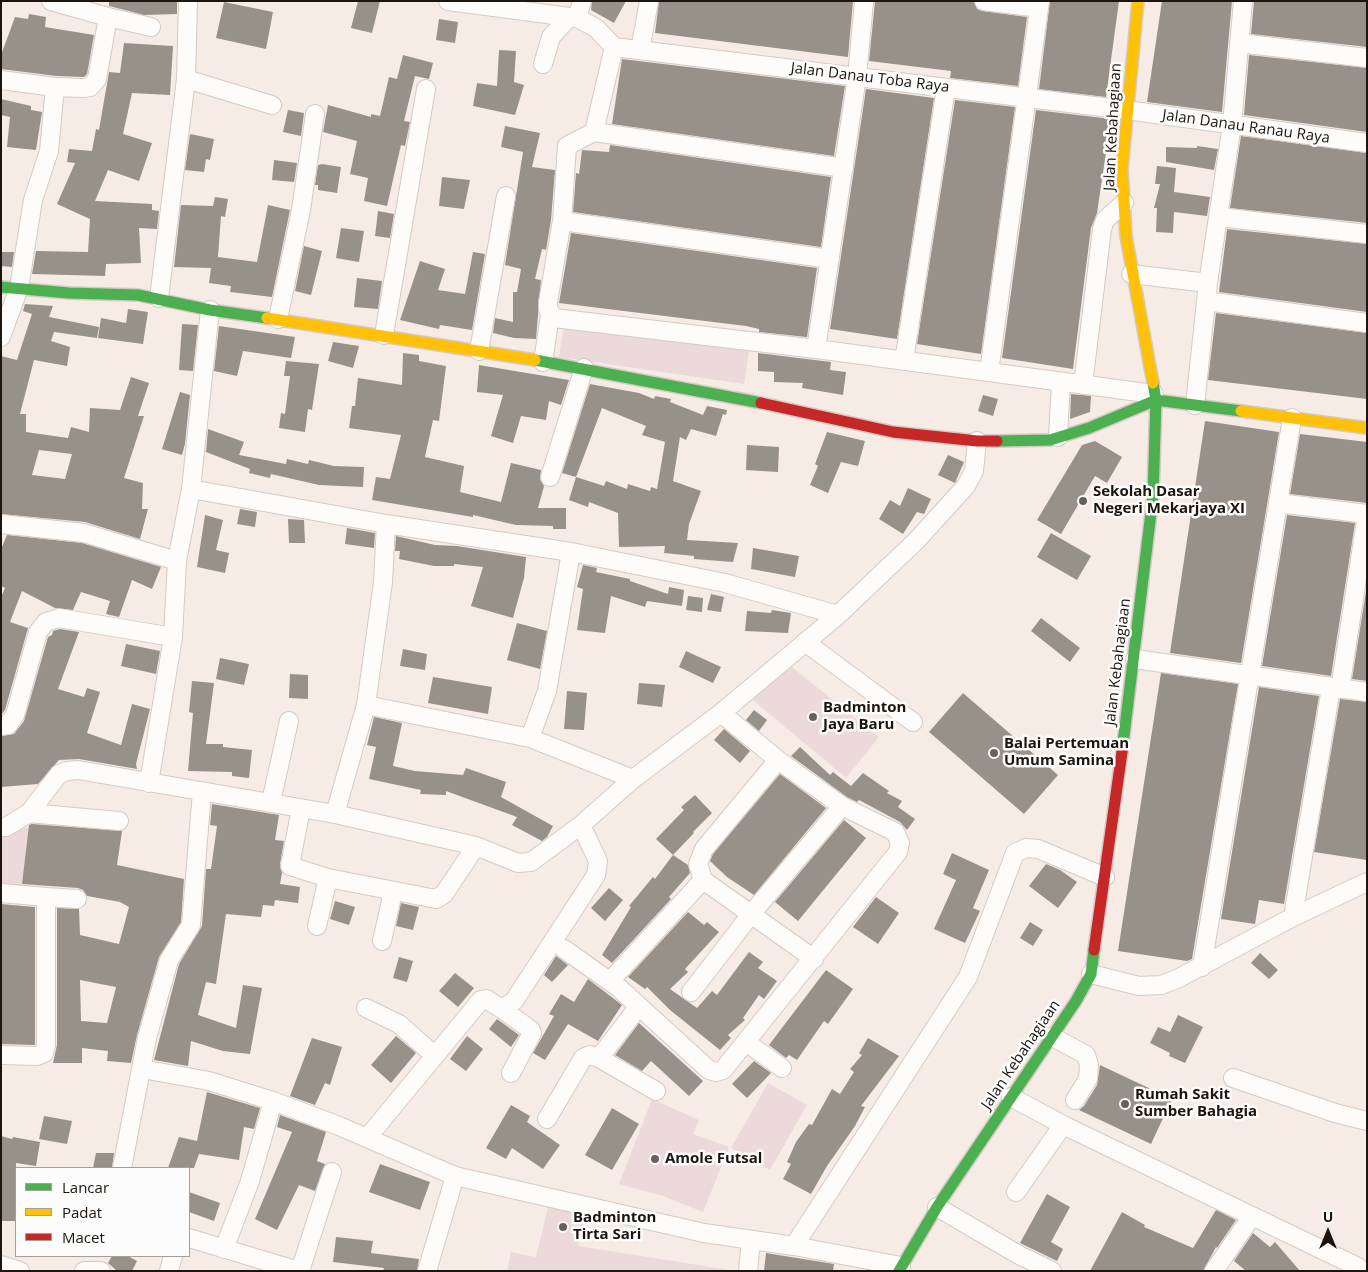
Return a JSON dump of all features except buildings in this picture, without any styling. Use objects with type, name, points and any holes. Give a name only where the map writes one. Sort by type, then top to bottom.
[{"type":"street","points":[[51,1],[151,27]]},
{"type":"street","points":[[159,298],[186,79],[188,1]]},
{"type":"street","points":[[448,1],[576,12],[596,28],[614,47],[594,132]]},
{"type":"street","points":[[640,50],[649,1]]},
{"type":"street","points":[[816,350],[857,77],[864,1]]},
{"type":"street","points":[[984,1],[1039,5],[989,372]]},
{"type":"street","name":"Jalan Kebahagiaan","points":[[900,1269],[938,1206],[1053,1037],[1091,974],[1135,659],[1153,496],[1155,397],[1132,274],[1122,169],[1126,110],[1138,1]]},
{"type":"street","points":[[1195,405],[1208,283],[1232,125],[1243,1]]},
{"type":"street","points":[[543,64],[550,37],[576,12]]},
{"type":"street","points":[[1,80],[55,87],[90,87],[97,79],[108,17]]},
{"type":"street","points":[[1239,43],[1367,58]]},
{"type":"street","name":"Jalan Danau Toba Raya","points":[[614,47],[1126,110]]},
{"type":"street","points":[[186,79],[272,105]]},
{"type":"street","points":[[1,337],[19,288],[33,200],[49,151],[55,87]]},
{"type":"street","points":[[904,361],[946,88]]},
{"type":"street","points":[[384,335],[426,89]]},
{"type":"street","name":"Jalan Danau Ranau Raya","points":[[1126,110],[1367,143]]},
{"type":"street","points":[[278,319],[301,210],[316,114]]},
{"type":"street","points":[[543,362],[550,315],[548,302],[562,221],[567,146],[594,132],[844,168]]},
{"type":"street","points":[[478,351],[506,196]]},
{"type":"street","points":[[1082,385],[1102,230],[1105,220],[1124,203]]},
{"type":"street","points":[[1219,216],[1367,234]]},
{"type":"street","points":[[562,221],[830,259]]},
{"type":"street","points":[[1132,274],[1208,283]]},
{"type":"street","points":[[1,287],[69,293],[138,295],[159,298],[210,310],[384,335],[584,368],[734,397],[893,432],[977,441],[1050,440],[1089,428],[1155,397]]},
{"type":"street","points":[[1206,301],[1367,323]]},
{"type":"street","points":[[149,783],[173,637],[177,561],[191,489],[210,310]]},
{"type":"street","points":[[550,315],[558,319],[989,372],[1082,385],[1195,405],[1367,428]]},
{"type":"street","points":[[550,477],[584,368]]},
{"type":"street","points":[[1058,437],[1061,382]]},
{"type":"street","points":[[1202,967],[1292,418]]},
{"type":"street","points":[[1,827],[12,824],[29,813],[59,774],[67,770],[78,770],[335,814],[476,846],[518,863],[531,862],[581,825],[633,779],[721,713],[838,615],[916,541],[966,486],[974,471],[977,457],[977,441]]},
{"type":"street","points":[[191,489],[386,524],[571,552],[726,583],[838,615]]},
{"type":"street","points":[[1278,503],[1367,514],[1294,917]]},
{"type":"street","points":[[1,524],[84,533],[177,561]]},
{"type":"street","points":[[335,814],[366,705],[383,582],[386,524]]},
{"type":"street","points":[[530,738],[547,691],[571,552]]},
{"type":"street","points":[[1,726],[8,725],[15,715],[38,632],[46,622],[59,618],[173,637]]},
{"type":"street","points":[[805,642],[913,722]]},
{"type":"street","points":[[1135,659],[1367,692]]},
{"type":"street","points":[[366,705],[530,738],[633,779]]},
{"type":"street","points":[[564,949],[610,981],[709,1070],[716,1072],[724,1070],[814,959],[900,848],[899,837],[895,832],[842,806],[778,760],[721,713]]},
{"type":"street","points":[[271,802],[289,721]]},
{"type":"street","points":[[778,760],[704,849],[698,864],[703,880],[752,913],[814,959]]},
{"type":"street","points":[[122,1167],[147,1038],[169,960],[191,925],[202,792]]},
{"type":"street","points":[[691,992],[752,913],[842,806]]},
{"type":"street","points":[[300,808],[290,866],[328,878],[436,899],[444,894],[476,846]]},
{"type":"street","points":[[29,813],[119,821]]},
{"type":"street","points":[[502,1010],[514,1001],[596,875],[598,861],[581,825]]},
{"type":"street","points":[[794,1246],[968,977],[1014,853],[1026,848],[1038,849],[1105,877]]},
{"type":"street","points":[[317,926],[328,878]]},
{"type":"street","points":[[610,981],[703,880]]},
{"type":"street","points":[[1091,974],[1138,986],[1161,985],[1202,967],[1294,917],[1367,882]]},
{"type":"street","points":[[382,941],[393,892]]},
{"type":"street","points":[[1,893],[77,899]]},
{"type":"street","points":[[1,1055],[37,1056],[44,1053],[46,1045],[46,897]]},
{"type":"street","points":[[368,1138],[434,1055],[481,1000],[486,999],[531,1030],[532,1033],[511,1073]]},
{"type":"street","points":[[599,1058],[639,1006]]},
{"type":"street","points":[[366,1008],[399,1024],[434,1055]]},
{"type":"street","points":[[1053,1037],[1086,1055],[1089,1065],[1088,1079],[1075,1100]]},
{"type":"street","points":[[746,1042],[782,1068]]},
{"type":"street","points":[[547,1119],[583,1058],[590,1055],[599,1058],[656,1091]]},
{"type":"street","points":[[142,1069],[209,1081],[273,1100],[368,1138],[455,1176],[695,1231],[794,1246],[900,1269]]},
{"type":"street","points":[[1233,1078],[1334,1113],[1367,1121]]},
{"type":"street","points":[[1011,1097],[1063,1125],[1252,1216],[1360,1265]]},
{"type":"street","points":[[224,1249],[250,1181],[273,1100]]},
{"type":"street","points":[[1016,1192],[1063,1125]]},
{"type":"street","points":[[190,1238],[300,1271],[332,1172]]},
{"type":"street","points":[[428,1271],[455,1176]]},
{"type":"street","points":[[938,1206],[1019,1256],[1052,1271]]},
{"type":"street","points":[[1214,1271],[1252,1216]]},
{"type":"street","points":[[748,1271],[751,1240]]},
{"type":"street","points":[[169,1271],[173,1257]]},
{"type":"street","points":[[1,1265],[20,1271]]},
{"type":"shaded area","points":[[564,324],[749,351],[744,384],[559,357]]},
{"type":"shaded area","name":"Badminton Jaya Baru","points":[[788,664],[879,737],[846,778],[749,697]]},
{"type":"shaded area","points":[[29,827],[22,887],[1,885],[1,832]]},
{"type":"shaded area","points":[[768,1083],[807,1105],[770,1170],[731,1148]]},
{"type":"shaded area","points":[[652,1099],[699,1120],[693,1134],[729,1147],[703,1212],[663,1196],[619,1184]]},
{"type":"shaded area","name":"Badminton Tirta Sari","points":[[550,1199],[587,1207],[578,1246],[736,1271],[507,1271],[511,1252],[536,1257]]},
{"type":"traffic: fast","points":[[1,287],[69,293],[138,295],[210,310],[267,318]]},
{"type":"traffic: fast","points":[[535,360],[761,403]]},
{"type":"traffic: fast","points":[[1122,752],[1153,496],[1156,400],[1153,383]]},
{"type":"traffic: fast","points":[[997,441],[1050,440],[1089,428],[1156,400],[1241,411]]},
{"type":"traffic: fast","points":[[899,1271],[937,1207],[1076,1001],[1091,974],[1094,950]]},
{"type":"traffic: slow","points":[[1138,1],[1122,169],[1126,236],[1153,383]]},
{"type":"traffic: slow","points":[[267,318],[535,360]]},
{"type":"traffic: slow","points":[[1241,411],[1367,428]]},
{"type":"traffic: jam","points":[[761,403],[893,432],[977,441],[997,441]]},
{"type":"traffic: jam","points":[[1094,950],[1122,752]]},
{"type":"place","name":"Sekolah Dasar Negeri Mekarjaya XI","points":[[1083,501]]},
{"type":"place","name":"Badminton Jaya Baru","points":[[813,717]]},
{"type":"place","name":"Balai Pertemuan Umum Samina","points":[[994,753]]},
{"type":"place","name":"Rumah Sakit Sumber Bahagia","points":[[1125,1104]]},
{"type":"place","name":"Amole Futsal","points":[[655,1159]]},
{"type":"place","name":"Badminton Tirta Sari","points":[[563,1227]]}]
